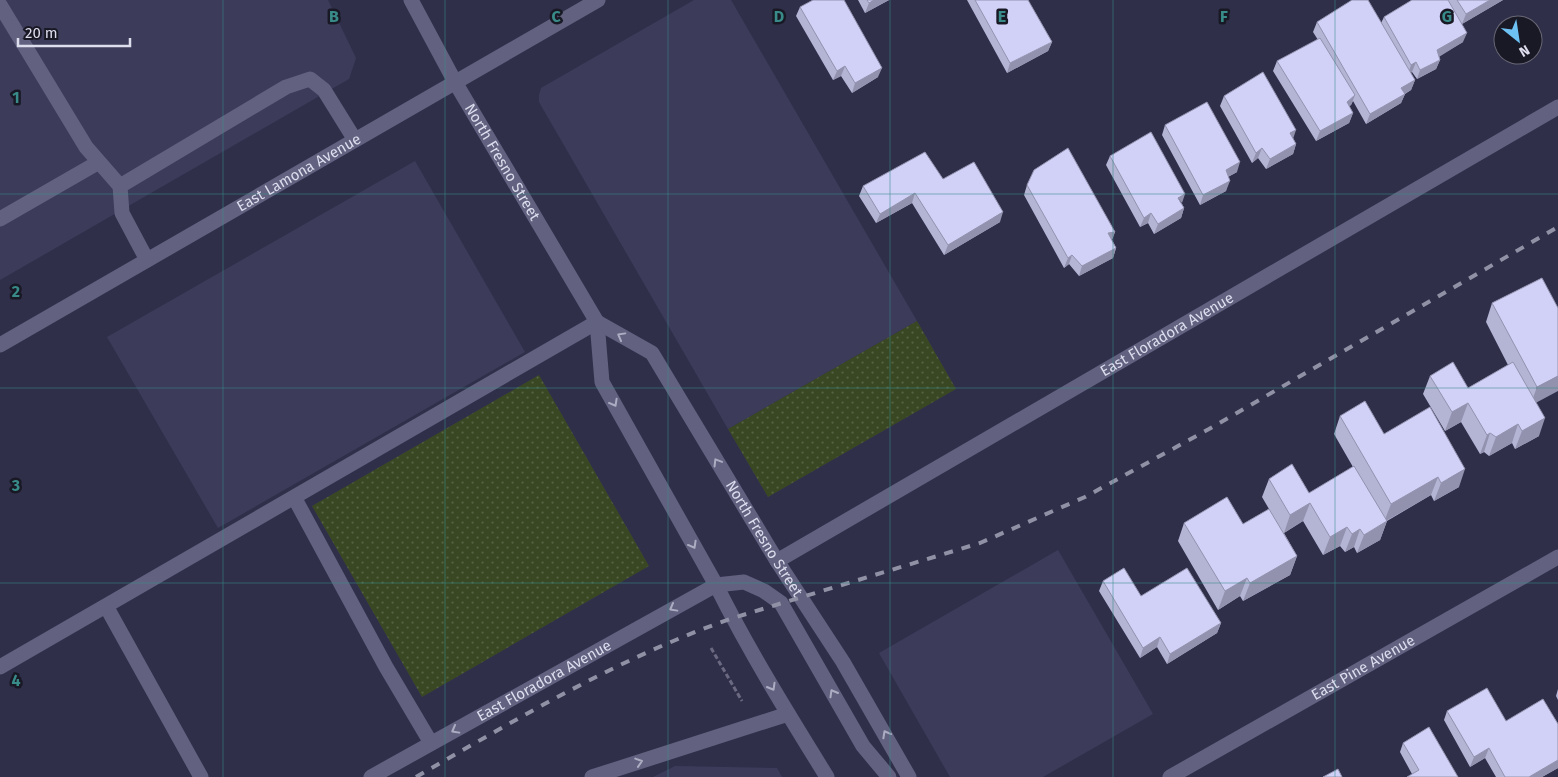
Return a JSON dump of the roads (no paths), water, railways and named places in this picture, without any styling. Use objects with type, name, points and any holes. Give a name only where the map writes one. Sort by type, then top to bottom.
[{"type":"street","name":"North Fresno Street","points":[[411,0],[455,82],[597,322],[602,382],[733,618],[788,714],[827,777]]},
{"type":"street","name":"East Lamona Avenue","points":[[0,345],[598,0]]},
{"type":"street","points":[[0,5],[86,146],[120,186],[122,213],[148,260]]},
{"type":"street","points":[[120,186],[286,87],[310,79],[324,90],[355,140]]},
{"type":"street","name":"East Floradora Avenue","points":[[777,561],[1558,107]]},
{"type":"street","points":[[0,219],[99,162]]},
{"type":"street","name":"North Fresno Street","points":[[597,322],[652,353],[777,561],[843,662],[909,777]]},
{"type":"street","points":[[0,667],[597,322]]},
{"type":"street","points":[[294,498],[386,667],[431,743]]},
{"type":"street","name":"East Pine Avenue","points":[[1170,777],[1558,557]]},
{"type":"street","points":[[716,585],[744,582],[764,591],[781,603],[863,746],[889,777]]},
{"type":"street","name":"East Floradora Avenue","points":[[371,777],[716,585]]},
{"type":"street","points":[[106,606],[202,777]]},
{"type":"street","points":[[592,777],[610,774],[788,714]]},
{"type":"railway","points":[[416,777],[571,690],[650,651],[733,618],[980,543],[1085,497],[1209,429],[1558,227]]}]
